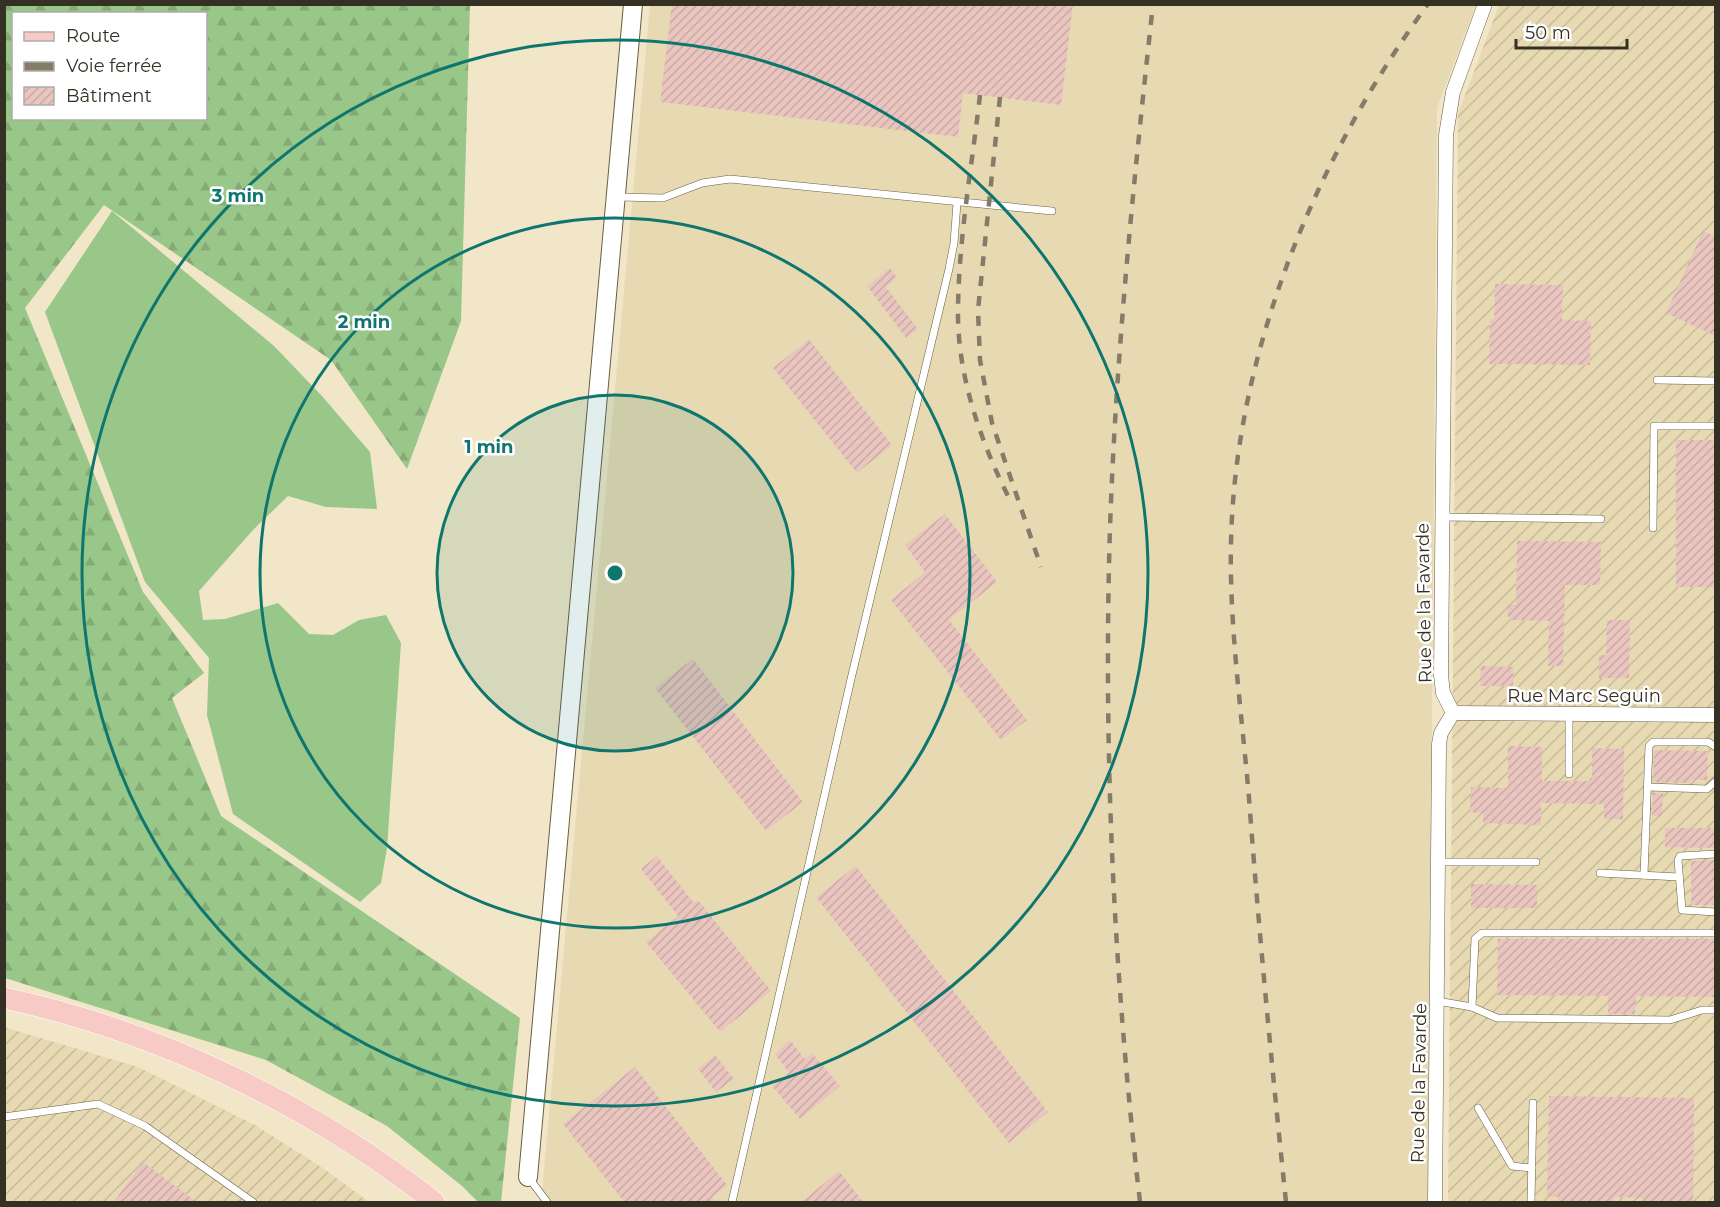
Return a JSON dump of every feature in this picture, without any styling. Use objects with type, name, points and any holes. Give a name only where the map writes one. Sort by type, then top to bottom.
[{"type":"main road","points":[[4,998],[87,1020],[208,1067],[262,1092],[316,1123],[434,1203]]},
{"type":"street","points":[[528,1177],[633,4]]},
{"type":"street","name":"Rue de la Favarde","points":[[1436,1203],[1439,744],[1441,733],[1453,713],[1443,693],[1441,675],[1446,135],[1453,92],[1485,4]]},
{"type":"street","name":"Rue Marc Seguin","points":[[1453,713],[1716,715]]},
{"type":"lane","points":[[615,197],[663,198],[702,183],[730,179],[1052,211]]},
{"type":"lane","points":[[732,1203],[851,679],[949,269],[954,243],[957,203]]},
{"type":"lane","points":[[1657,380],[1716,381]]},
{"type":"lane","points":[[1653,528],[1654,426],[1716,426]]},
{"type":"lane","points":[[1441,517],[1600,519]]},
{"type":"lane","points":[[1569,714],[1569,774]]},
{"type":"lane","points":[[1644,875],[1651,743],[1708,742],[1716,747]]},
{"type":"lane","points":[[1648,787],[1707,789],[1716,780]]},
{"type":"lane","points":[[1716,855],[1680,856],[1679,877],[1682,910],[1716,912]]},
{"type":"lane","points":[[1438,862],[1536,862]]},
{"type":"lane","points":[[1600,873],[1679,877]]},
{"type":"lane","points":[[1472,1007],[1475,939],[1482,933],[1716,933]]},
{"type":"lane","points":[[1437,1001],[1472,1007],[1497,1018],[1670,1020],[1702,1010],[1716,1010]]},
{"type":"lane","points":[[1531,1203],[1533,1103]]},
{"type":"lane","points":[[4,1117],[98,1104],[145,1126],[253,1203]]},
{"type":"lane","points":[[1478,1108],[1512,1166],[1532,1168]]},
{"type":"lane","points":[[528,1177],[547,1203]]},
{"type":"shaded area","points":[[650,5],[1476,5],[1437,108],[1428,1202],[541,1202]]},
{"type":"shaded area","points":[[1499,5],[1715,5],[1715,1202],[1448,1202],[1458,114]]},
{"type":"shaded area","points":[[4,1027],[138,1067],[255,1125],[323,1168],[369,1202],[5,1202]]},
{"type":"green space","points":[[5,4],[470,5],[461,321],[407,469],[331,360],[104,205],[25,308],[143,592],[204,673],[172,698],[221,816],[520,1018],[501,1202],[478,1202],[462,1186],[387,1126],[266,1060],[5,978]]},
{"type":"green space","points":[[112,211],[274,346],[322,396],[370,452],[377,509],[326,507],[288,496],[253,530],[199,591],[203,620],[225,619],[278,603],[309,634],[333,635],[359,620],[386,615],[401,643],[387,848],[381,883],[360,902],[233,814],[207,715],[209,658],[145,582],[45,312]]},
{"type":"building","points":[[672,4],[1073,4],[1061,105],[963,93],[958,137],[660,102]]},
{"type":"building","points":[[1703,231],[1716,237],[1716,336],[1666,313]]},
{"type":"building","points":[[890,268],[897,278],[886,287],[918,329],[906,338],[867,286]]},
{"type":"building","points":[[1495,284],[1563,285],[1562,320],[1591,321],[1590,365],[1489,364],[1490,319],[1494,319]]},
{"type":"building","points":[[809,339],[892,445],[857,473],[773,368]]},
{"type":"building","points":[[1676,440],[1716,440],[1716,587],[1676,587]]},
{"type":"building","points":[[945,514],[997,582],[949,620],[1027,720],[1001,740],[891,600],[925,572],[905,545]]},
{"type":"building","points":[[1517,541],[1601,542],[1600,585],[1565,585],[1563,666],[1548,666],[1549,621],[1511,620],[1512,617],[1508,617],[1507,605],[1516,605]]},
{"type":"building","points":[[1607,620],[1630,620],[1629,678],[1599,678],[1599,655],[1606,655]]},
{"type":"building","points":[[693,659],[803,802],[766,831],[655,688]]},
{"type":"building","points":[[1481,666],[1513,667],[1513,686],[1480,686]]},
{"type":"building","points":[[1508,746],[1542,747],[1542,781],[1592,781],[1592,748],[1624,749],[1623,819],[1604,819],[1604,804],[1541,803],[1541,825],[1483,823],[1483,813],[1470,812],[1471,787],[1508,788]]},
{"type":"building","points":[[1654,750],[1708,751],[1707,780],[1690,780],[1690,783],[1653,782]]},
{"type":"building","points":[[1653,793],[1663,793],[1662,816],[1652,816]]},
{"type":"building","points":[[1665,828],[1716,828],[1716,848],[1665,847]]},
{"type":"building","points":[[657,856],[694,903],[698,900],[771,991],[720,1032],[646,942],[678,916],[641,869]]},
{"type":"building","points":[[1716,860],[1716,905],[1691,905],[1691,861]]},
{"type":"building","points":[[856,866],[1048,1112],[1009,1143],[816,897]]},
{"type":"building","points":[[1471,884],[1537,885],[1537,908],[1471,908]]},
{"type":"building","points":[[1498,939],[1716,939],[1716,997],[1636,996],[1635,1014],[1608,1014],[1608,996],[1497,995]]},
{"type":"building","points":[[790,1040],[805,1059],[812,1053],[840,1086],[800,1119],[772,1086],[789,1073],[775,1054]]},
{"type":"building","points":[[715,1055],[734,1079],[716,1092],[698,1069]]},
{"type":"building","points":[[635,1067],[727,1185],[712,1197],[716,1203],[625,1203],[563,1124]]},
{"type":"building","points":[[1549,1096],[1694,1098],[1693,1203],[1643,1203],[1643,1198],[1615,1197],[1614,1203],[1558,1203],[1558,1197],[1547,1197]]},
{"type":"building","points":[[143,1162],[198,1203],[113,1203]]},
{"type":"building","points":[[839,1171],[864,1203],[800,1203],[816,1190]]},
{"type":"railway","points":[[1140,1202],[1117,950],[1110,781],[1108,612],[1113,462],[1121,331],[1153,4]]},
{"type":"railway","points":[[1286,1202],[1234,638],[1231,542],[1236,471],[1248,399],[1266,328],[1289,259],[1318,191],[1351,125],[1388,63],[1428,4]]},
{"type":"railway","points":[[980,95],[960,259],[959,338],[967,387],[981,435],[1011,502]]},
{"type":"railway","points":[[1000,97],[978,310],[980,360],[992,423],[1041,567]]}]
